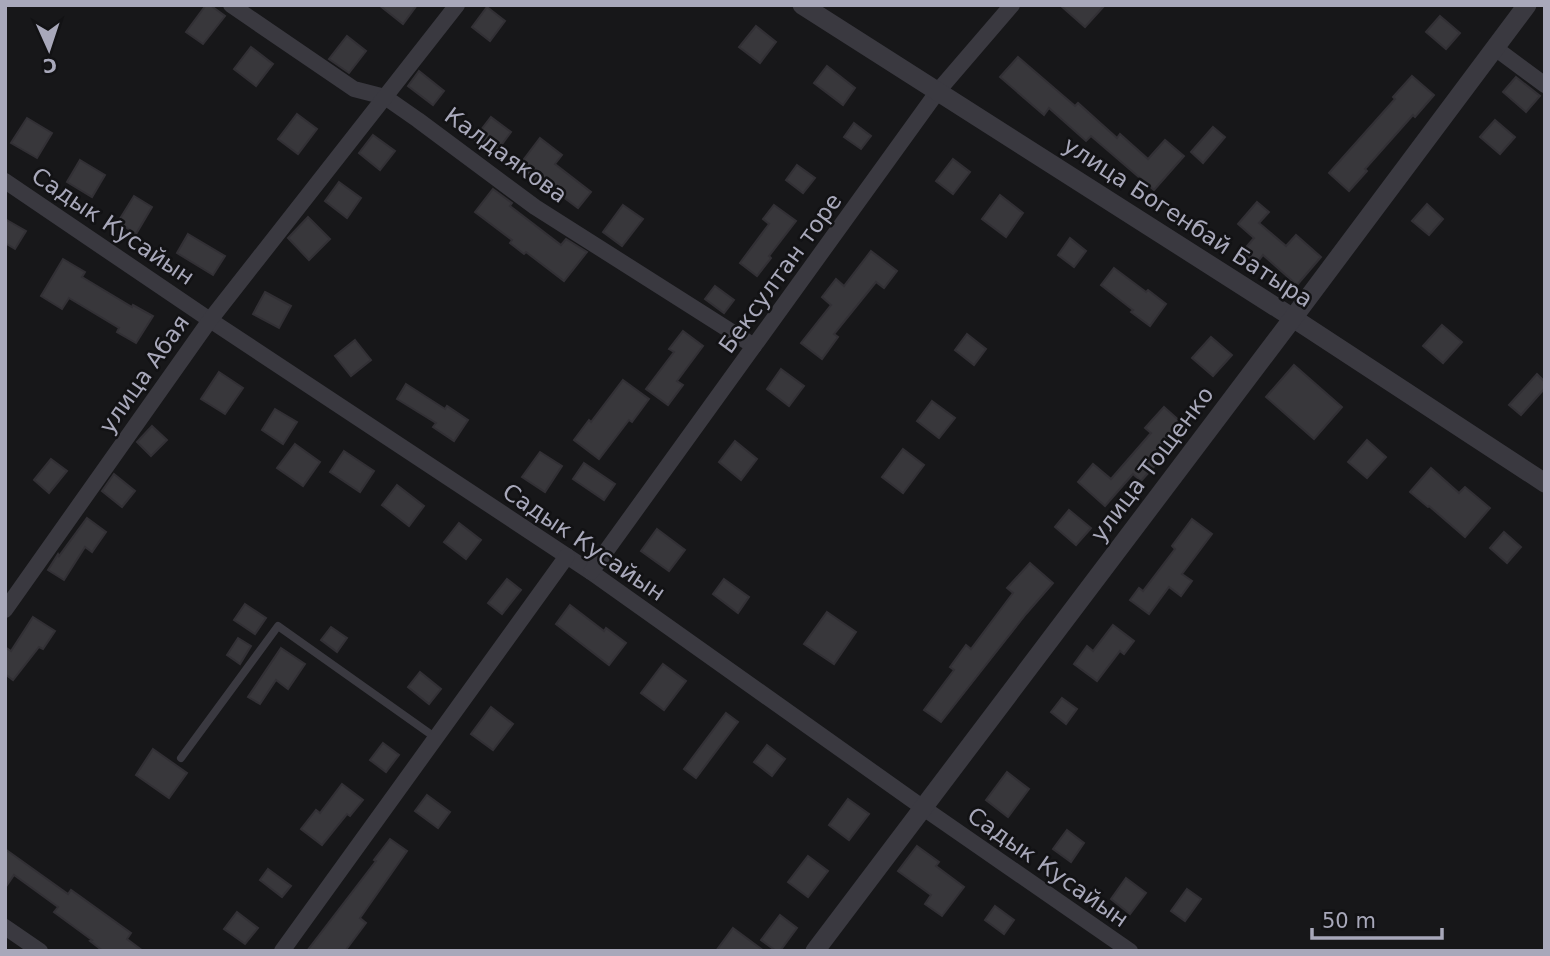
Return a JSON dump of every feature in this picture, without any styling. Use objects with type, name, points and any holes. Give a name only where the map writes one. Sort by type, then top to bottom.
[{"type":"street","name":"Калдаякова","points":[[231,5],[354,89],[385,97],[536,207],[754,346]]},
{"type":"street","name":"улица Абая","points":[[5,610],[210,320],[457,5]]},
{"type":"street","name":"улица Богенбай Батыра","points":[[802,5],[1293,318],[1545,483]]},
{"type":"street","name":"Бексултан торе","points":[[592,572],[938,91],[1012,5]]},
{"type":"street","name":"улица Тощенко","points":[[815,951],[1527,5]]},
{"type":"street","points":[[1495,48],[1545,85]]},
{"type":"street","name":"Садык Кусайын","points":[[5,181],[592,572],[1129,951]]},
{"type":"street","points":[[282,951],[568,556]]},
{"type":"street","points":[[5,927],[40,951]]},
{"type":"lane","points":[[181,758],[278,626],[436,738]]},
{"type":"building","points":[[206,5],[225,16],[203,44],[186,32]]},
{"type":"building","points":[[379,5],[417,5],[403,24]]},
{"type":"building","points":[[1060,5],[1105,5],[1085,27]]},
{"type":"building","points":[[487,7],[505,21],[490,41],[472,27]]},
{"type":"building","points":[[1440,16],[1460,33],[1446,49],[1426,32]]},
{"type":"building","points":[[756,26],[776,42],[760,63],[739,47]]},
{"type":"building","points":[[347,36],[366,51],[349,73],[329,59]]},
{"type":"building","points":[[251,47],[273,64],[256,86],[234,69]]},
{"type":"building","points":[[1018,57],[1075,106],[1078,103],[1117,138],[1120,134],[1148,159],[1165,140],[1184,156],[1154,190],[1091,136],[1086,141],[1049,108],[1044,115],[1000,77]]},
{"type":"building","points":[[827,66],[855,88],[843,105],[814,83]]},
{"type":"building","points":[[419,71],[444,91],[433,105],[408,86]]},
{"type":"building","points":[[1412,76],[1434,95],[1365,169],[1367,171],[1349,191],[1329,173]]},
{"type":"building","points":[[1516,77],[1540,96],[1526,112],[1503,92]]},
{"type":"building","points":[[297,114],[317,129],[298,154],[278,139]]},
{"type":"building","points":[[491,117],[511,132],[494,155],[474,139]]},
{"type":"building","points":[[27,118],[52,133],[37,158],[11,143]]},
{"type":"building","points":[[1495,120],[1515,137],[1500,154],[1480,137]]},
{"type":"building","points":[[854,123],[871,136],[861,149],[844,137]]},
{"type":"building","points":[[1213,127],[1225,137],[1203,163],[1191,152]]},
{"type":"building","points":[[373,135],[395,151],[380,170],[359,153]]},
{"type":"building","points":[[540,138],[562,155],[555,164],[591,192],[578,208],[518,167]]},
{"type":"building","points":[[953,159],[970,172],[953,194],[936,181]]},
{"type":"building","points":[[80,160],[105,175],[92,197],[67,182]]},
{"type":"building","points":[[797,165],[815,178],[803,193],[786,180]]},
{"type":"building","points":[[339,182],[361,198],[347,218],[325,201]]},
{"type":"building","points":[[493,189],[512,203],[510,206],[561,245],[566,239],[587,252],[564,281],[526,252],[524,254],[510,243],[512,240],[475,212]]},
{"type":"building","points":[[1000,195],[1023,213],[1006,237],[982,219]]},
{"type":"building","points":[[134,196],[152,207],[136,234],[118,222]]},
{"type":"building","points":[[1257,202],[1269,212],[1259,223],[1286,246],[1296,235],[1321,257],[1297,285],[1263,255],[1256,264],[1242,252],[1254,238],[1238,224]]},
{"type":"building","points":[[1427,204],[1443,219],[1429,235],[1412,221]]},
{"type":"building","points":[[623,205],[643,219],[622,246],[603,232]]},
{"type":"building","points":[[774,205],[796,221],[757,276],[740,263],[769,224],[763,219]]},
{"type":"building","points":[[308,217],[330,239],[309,260],[288,238]]},
{"type":"building","points":[[5,219],[26,231],[15,249],[5,243]]},
{"type":"building","points":[[188,234],[225,256],[213,275],[177,253]]},
{"type":"building","points":[[1070,238],[1086,251],[1074,267],[1058,255]]},
{"type":"building","points":[[871,251],[897,271],[884,288],[876,282],[834,334],[838,337],[822,359],[801,343],[831,305],[822,297],[836,279],[844,286]]},
{"type":"building","points":[[63,259],[85,272],[82,277],[132,307],[133,305],[153,316],[136,343],[117,332],[119,328],[69,298],[62,309],[41,296]]},
{"type":"building","points":[[1114,268],[1166,304],[1150,326],[1101,285]]},
{"type":"building","points":[[715,286],[734,300],[724,313],[705,299]]},
{"type":"building","points":[[265,292],[291,306],[279,328],[253,314]]},
{"type":"building","points":[[1442,325],[1462,342],[1443,363],[1423,346]]},
{"type":"building","points":[[683,331],[703,346],[677,381],[683,385],[668,405],[646,389],[674,352],[669,349]]},
{"type":"building","points":[[967,334],[986,349],[974,365],[955,350]]},
{"type":"building","points":[[1211,337],[1232,355],[1213,376],[1192,358]]},
{"type":"building","points":[[355,340],[371,360],[351,376],[335,356]]},
{"type":"building","points":[[1294,365],[1342,407],[1314,439],[1266,397]]},
{"type":"building","points":[[781,369],[804,386],[789,406],[767,389]]},
{"type":"building","points":[[219,372],[243,388],[225,414],[201,399]]},
{"type":"building","points":[[1537,374],[1545,382],[1545,388],[1521,415],[1509,405]]},
{"type":"building","points":[[623,380],[649,399],[599,459],[574,440]]},
{"type":"building","points":[[406,384],[468,420],[454,441],[433,427],[436,423],[397,399]]},
{"type":"building","points":[[932,401],[955,418],[939,438],[917,421]]},
{"type":"building","points":[[1164,407],[1182,423],[1152,457],[1158,462],[1141,481],[1133,474],[1105,506],[1078,482],[1093,464],[1111,479],[1151,433],[1145,428]]},
{"type":"building","points":[[275,409],[297,422],[283,444],[262,430]]},
{"type":"building","points":[[152,426],[167,440],[151,456],[137,442]]},
{"type":"building","points":[[1367,440],[1386,457],[1367,478],[1348,462]]},
{"type":"building","points":[[735,441],[757,459],[741,480],[719,462]]},
{"type":"building","points":[[295,444],[320,462],[303,486],[277,468]]},
{"type":"building","points":[[903,449],[924,465],[903,493],[882,477]]},
{"type":"building","points":[[344,451],[374,471],[360,492],[330,472]]},
{"type":"building","points":[[540,452],[562,466],[545,492],[522,477]]},
{"type":"building","points":[[51,459],[67,471],[49,493],[34,480]]},
{"type":"building","points":[[584,463],[615,484],[604,500],[573,479]]},
{"type":"building","points":[[1431,468],[1459,493],[1465,487],[1490,508],[1465,537],[1410,492]]},
{"type":"building","points":[[114,474],[135,491],[122,507],[102,491]]},
{"type":"building","points":[[397,485],[424,506],[409,526],[382,505]]},
{"type":"building","points":[[1069,510],[1091,528],[1076,545],[1055,527]]},
{"type":"building","points":[[87,518],[106,532],[92,552],[85,547],[64,580],[48,570]]},
{"type":"building","points":[[1192,519],[1212,534],[1182,574],[1192,581],[1181,596],[1169,587],[1149,614],[1130,600],[1139,588],[1143,591],[1175,549],[1172,546]]},
{"type":"building","points":[[459,523],[481,540],[466,559],[444,542]]},
{"type":"building","points":[[657,529],[685,550],[669,571],[641,551]]},
{"type":"building","points":[[1504,532],[1521,547],[1507,563],[1490,548]]},
{"type":"building","points":[[1030,563],[1053,583],[941,722],[924,710],[954,670],[950,667],[966,645],[971,649],[1013,593],[1007,588]]},
{"type":"building","points":[[507,579],[521,590],[502,614],[488,603]]},
{"type":"building","points":[[724,579],[749,597],[738,613],[713,594]]},
{"type":"building","points":[[245,604],[266,618],[255,634],[234,620]]},
{"type":"building","points":[[570,605],[604,631],[606,628],[626,643],[609,665],[556,624]]},
{"type":"building","points":[[827,612],[856,632],[834,664],[804,644]]},
{"type":"building","points":[[33,617],[55,631],[43,649],[39,647],[13,680],[5,674],[5,647],[11,651]]},
{"type":"building","points":[[1113,625],[1134,641],[1124,654],[1120,651],[1097,681],[1074,664],[1087,646],[1093,651]]},
{"type":"building","points":[[331,627],[347,638],[337,652],[321,640]]},
{"type":"building","points":[[238,638],[251,646],[240,664],[227,655]]},
{"type":"building","points":[[281,648],[305,664],[288,689],[276,680],[260,704],[248,697]]},
{"type":"building","points":[[663,664],[686,681],[664,710],[641,693]]},
{"type":"building","points":[[420,672],[441,689],[429,704],[408,687]]},
{"type":"building","points":[[1062,698],[1077,709],[1066,724],[1051,712]]},
{"type":"building","points":[[491,707],[513,724],[493,750],[471,734]]},
{"type":"building","points":[[726,713],[738,722],[696,778],[684,769]]},
{"type":"building","points":[[383,743],[399,755],[386,772],[370,760]]},
{"type":"building","points":[[767,745],[785,759],[772,776],[754,762]]},
{"type":"building","points":[[153,749],[187,773],[169,798],[136,775]]},
{"type":"building","points":[[1007,772],[1029,789],[1008,817],[986,800]]},
{"type":"building","points":[[342,784],[363,800],[350,816],[347,814],[322,845],[301,829],[316,810],[320,813]]},
{"type":"building","points":[[427,795],[450,812],[438,828],[415,811]]},
{"type":"building","points":[[848,799],[869,814],[849,840],[829,825]]},
{"type":"building","points":[[1067,830],[1084,843],[1071,862],[1053,849]]},
{"type":"building","points":[[390,839],[407,851],[360,918],[366,923],[345,951],[307,951],[376,861],[374,860]]},
{"type":"building","points":[[917,846],[939,862],[936,866],[964,887],[942,916],[925,904],[931,895],[898,871]]},
{"type":"building","points":[[5,849],[68,894],[71,890],[131,933],[127,939],[143,951],[103,951],[54,912],[58,907],[14,875],[5,888]]},
{"type":"building","points":[[808,856],[828,871],[808,897],[788,882]]},
{"type":"building","points":[[268,869],[291,886],[282,897],[260,880]]},
{"type":"building","points":[[1126,878],[1146,893],[1130,914],[1111,899]]},
{"type":"building","points":[[1187,889],[1201,899],[1185,921],[1171,911]]},
{"type":"building","points":[[995,906],[1014,920],[1004,934],[985,920]]},
{"type":"building","points":[[237,912],[258,928],[245,944],[224,929]]},
{"type":"building","points":[[780,915],[797,928],[780,951],[776,951],[761,940]]},
{"type":"building","points":[[733,928],[764,951],[716,951]]}]
